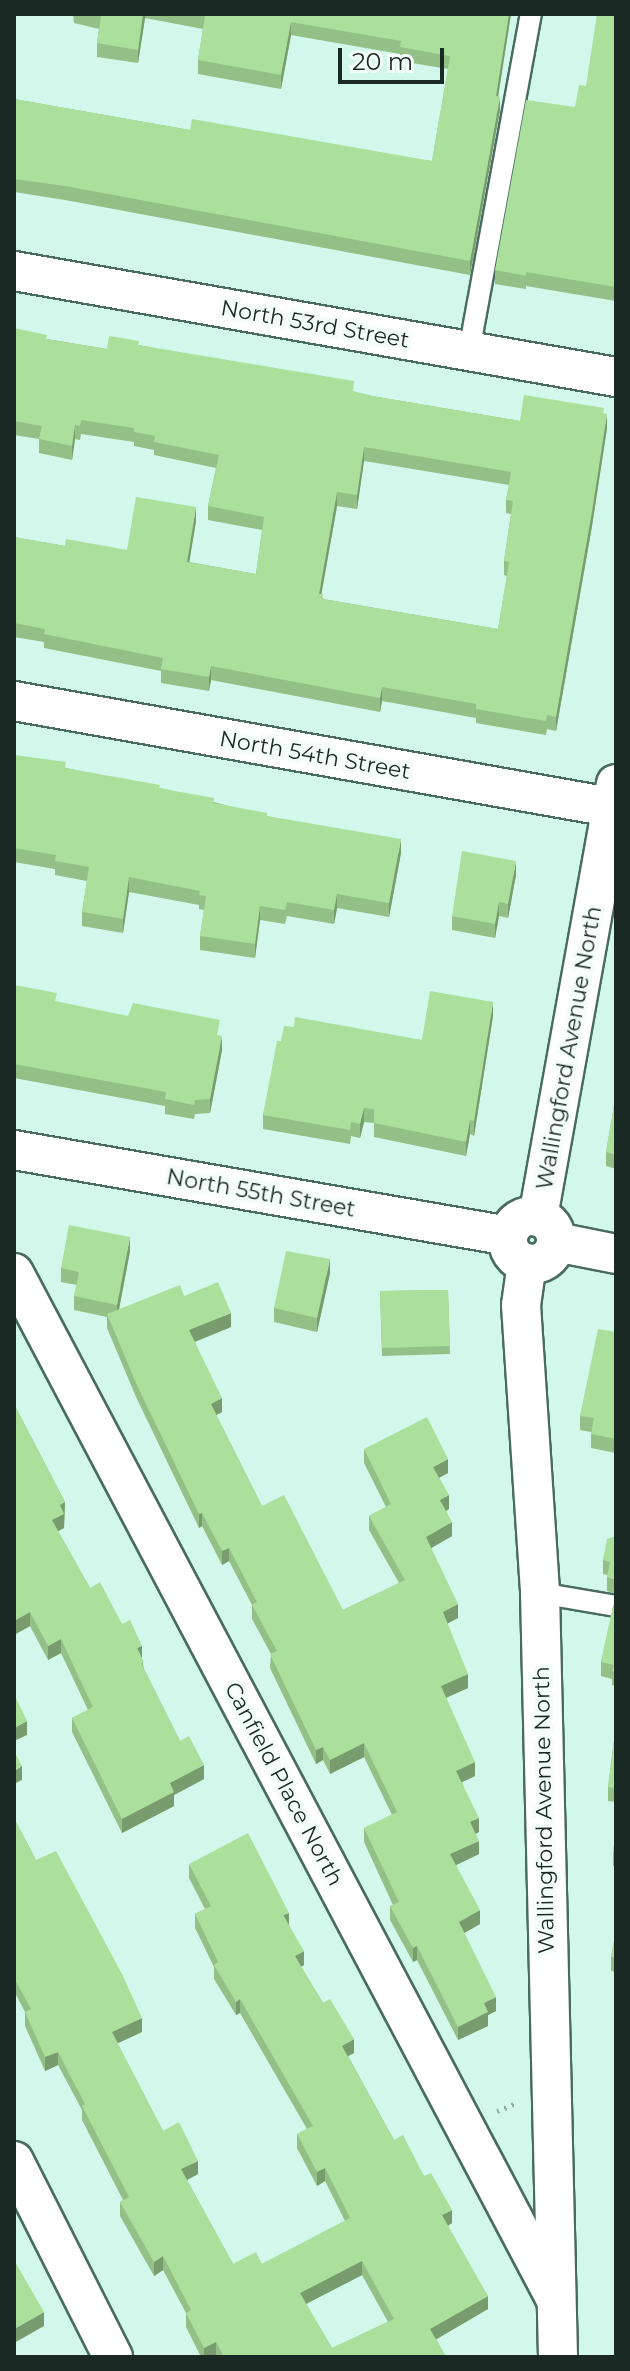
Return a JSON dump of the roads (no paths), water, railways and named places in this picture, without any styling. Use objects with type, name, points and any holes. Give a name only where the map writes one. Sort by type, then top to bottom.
[{"type":"street","name":"North 53rd Street","points":[[14,271],[616,377]]},
{"type":"street","name":"North 54th Street","points":[[14,701],[614,800]]},
{"type":"street","name":"Wallingford Avenue North","points":[[558,2357],[554,2296],[540,1593],[521,1305],[614,800]]},
{"type":"street","name":"North 55th Street","points":[[14,1150],[616,1254]]},
{"type":"street","name":"Canfield Place North","points":[[14,1273],[554,2296]]},
{"type":"street","points":[[14,2161],[113,2357]]},
{"type":"lane","points":[[469,351],[531,14]]},
{"type":"lane","points":[[540,1593],[616,1606]]}]
